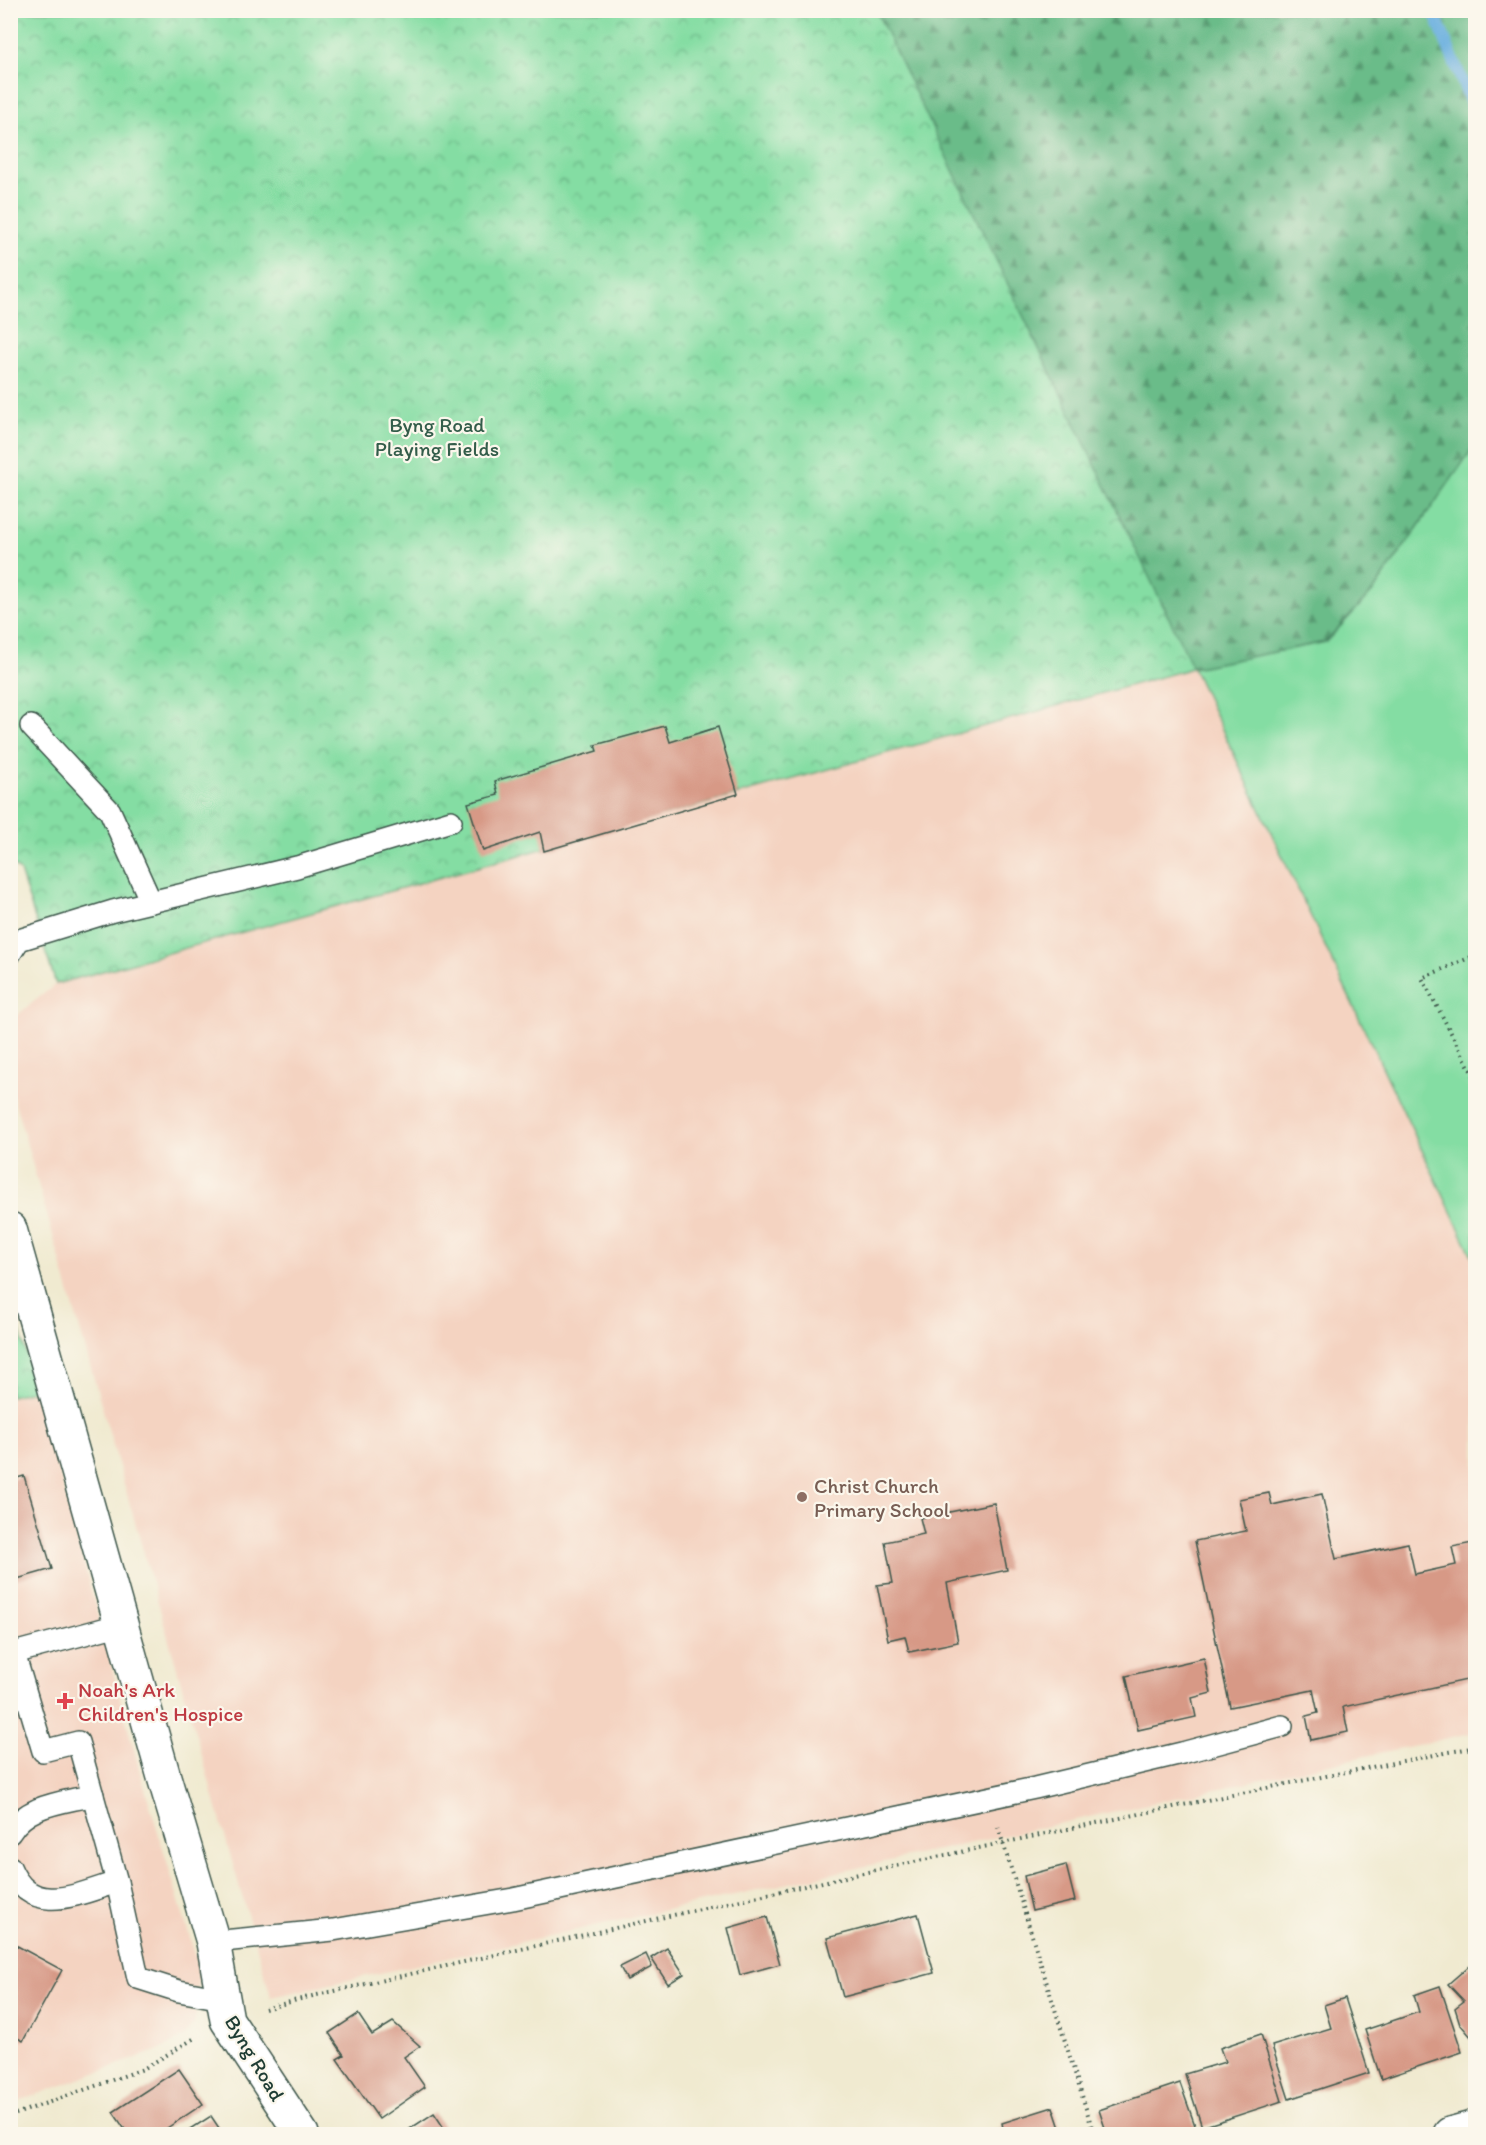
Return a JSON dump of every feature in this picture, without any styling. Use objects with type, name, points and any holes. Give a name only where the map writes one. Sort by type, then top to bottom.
[{"type":"street","name":"Byng Road","points":[[10,1229],[164,1778],[213,1942],[225,2009],[302,2134]]},
{"type":"street","points":[[1450,2134],[1476,2127]]},
{"type":"lane","points":[[31,726],[110,811],[151,902]]},
{"type":"lane","points":[[10,954],[19,940],[113,911],[297,867],[451,821]]},
{"type":"lane","points":[[122,1624],[12,1654],[43,1751],[78,1742],[117,1882],[138,1978],[225,2009]]},
{"type":"lane","points":[[213,1942],[333,1930],[513,1899],[991,1797],[1182,1753],[1282,1726]]},
{"type":"lane","points":[[10,1833],[17,1822],[34,1810],[93,1795]]},
{"type":"lane","points":[[10,1867],[16,1880],[29,1893],[50,1900],[67,1898],[117,1882]]},
{"type":"path","points":[[1476,955],[1422,978],[1476,1080]]},
{"type":"path","points":[[10,2116],[143,2069],[225,2009],[308,1997],[1002,1844],[1358,1769],[1476,1747]]},
{"type":"path","points":[[991,1797],[1002,1844],[1094,2134]]},
{"type":"shaded area","name":"Christ Church Primary School","points":[[1193,668],[1475,1262],[1475,1732],[271,1997],[11,1089],[11,1020],[56,984]]},
{"type":"shaded area","name":"Noah's Ark Children's Hospice","points":[[37,1390],[140,1772],[199,1968],[195,2022],[185,2036],[164,2048],[11,2104],[10,1396]]},
{"type":"green space","name":"Byng Road Playing Fields","points":[[10,11],[876,11],[1193,668],[56,984],[20,871],[10,863]]},
{"type":"green space","points":[[876,11],[1475,11],[1475,445],[1374,590],[1325,642],[1193,668]]},
{"type":"green space","points":[[1475,445],[1475,1262],[1193,668],[1326,642],[1374,590]]},
{"type":"green space","points":[[10,1298],[37,1390],[11,1396],[10,1396]]},
{"type":"building","points":[[665,726],[670,742],[718,727],[738,794],[544,851],[540,832],[483,851],[468,803],[498,795],[495,781],[597,751],[595,745]]},
{"type":"building","points":[[24,1476],[52,1569],[10,1581],[10,1480]]},
{"type":"building","points":[[1269,1493],[1272,1505],[1322,1494],[1336,1559],[1408,1543],[1415,1574],[1456,1565],[1452,1547],[1473,1543],[1472,1536],[1476,1535],[1476,1678],[1343,1707],[1348,1732],[1311,1740],[1306,1716],[1318,1713],[1313,1690],[1230,1707],[1195,1541],[1246,1531],[1239,1499]]},
{"type":"building","points":[[994,1503],[1007,1570],[947,1583],[958,1642],[909,1652],[905,1636],[888,1640],[877,1585],[893,1583],[885,1542],[924,1534],[920,1518]]},
{"type":"building","points":[[1204,1658],[1211,1693],[1192,1698],[1196,1717],[1138,1730],[1126,1676]]},
{"type":"building","points":[[1066,1865],[1075,1901],[1032,1911],[1024,1876]]},
{"type":"building","points":[[918,1914],[934,1973],[843,1997],[827,1938]]},
{"type":"building","points":[[767,1917],[780,1964],[740,1975],[728,1928]]},
{"type":"building","points":[[10,1942],[62,1970],[23,2041],[10,2034]]},
{"type":"building","points":[[667,1948],[684,1974],[668,1984],[651,1958]]},
{"type":"building","points":[[646,1954],[652,1967],[627,1980],[620,1967]]},
{"type":"building","points":[[1476,1960],[1476,2035],[1472,2038],[1460,2024],[1455,2008],[1464,2001],[1448,1984]]},
{"type":"building","points":[[1440,1986],[1462,2052],[1381,2079],[1365,2030],[1419,2012],[1414,1995]]},
{"type":"building","points":[[1345,1998],[1369,2073],[1289,2099],[1272,2046],[1331,2028],[1324,2005]]},
{"type":"building","points":[[358,2014],[372,2035],[393,2022],[420,2046],[404,2057],[425,2087],[379,2119],[337,2059],[344,2055],[329,2033]]},
{"type":"building","points":[[1261,2034],[1282,2101],[1202,2127],[1185,2074],[1225,2062],[1220,2048]]},
{"type":"building","points":[[179,2069],[203,2104],[158,2134],[128,2134],[113,2112]]},
{"type":"building","points":[[1180,2083],[1198,2134],[1107,2134],[1099,2110]]},
{"type":"building","points":[[1053,2107],[1062,2134],[985,2134],[1003,2128],[1002,2123]]},
{"type":"building","points":[[434,2113],[448,2134],[402,2134]]},
{"type":"building","points":[[211,2116],[223,2134],[183,2134]]},
{"type":"building","points":[[478,2129],[482,2134],[469,2134]]},
{"type":"waterway","points":[[1433,10],[1476,115]]},
{"type":"place","name":"Christ Church Primary School","points":[[802,1497]]},
{"type":"place","name":"Noah's Ark Children's Hospice","points":[[65,1701]]}]
